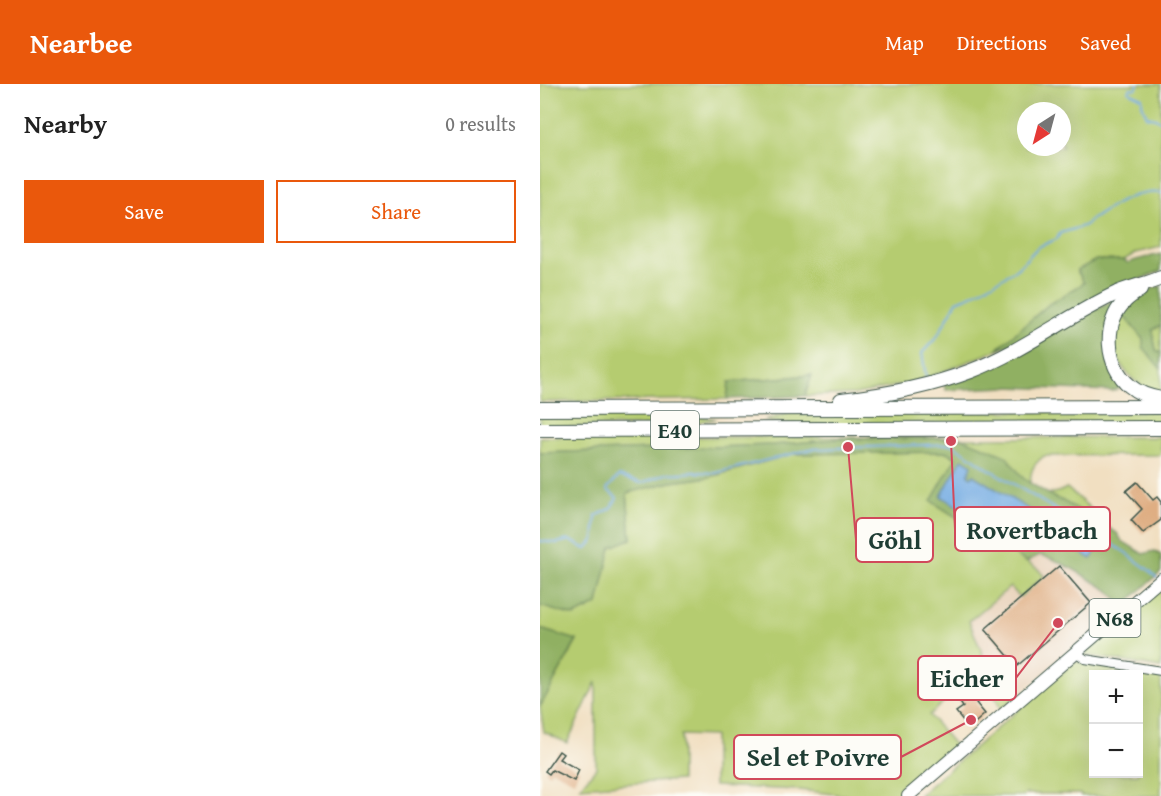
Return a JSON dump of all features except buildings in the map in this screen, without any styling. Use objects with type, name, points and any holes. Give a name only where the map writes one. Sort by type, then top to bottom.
[{"type":"highway","points":[[813,406],[884,395],[929,385],[971,371],[1004,356],[1071,317],[1119,293],[1157,280]]},
{"type":"highway","points":[[1157,280],[1125,301],[1115,315],[1109,340],[1110,351],[1120,375],[1131,387],[1147,396],[1161,399]]},
{"type":"highway","name":"E40","points":[[540,409],[813,406],[1161,407]]},
{"type":"highway","name":"E40","points":[[540,430],[1161,428]]},
{"type":"main road","name":"N68","points":[[908,796],[1158,581]]},
{"type":"street","points":[[1076,652],[1085,659],[1161,671]]},
{"type":"shaded area","points":[[1040,555],[1073,569],[1108,590],[1123,606],[1019,694],[985,660],[969,621],[1010,587],[1021,596],[1044,576],[1038,569],[1026,562]]},
{"type":"green space","points":[[540,84],[1161,84],[1161,247],[1136,253],[1124,260],[1096,260],[1077,271],[1085,283],[1049,304],[995,351],[916,382],[856,394],[805,396],[811,375],[729,382],[727,399],[540,402]]},
{"type":"green space","points":[[1161,254],[1161,271],[1110,291],[1023,339],[995,351],[1049,304],[1084,283],[1077,270],[1096,260],[1124,260],[1128,263]]},
{"type":"green space","points":[[1161,286],[1161,325],[1153,330],[1156,350],[1161,353],[1161,368],[1143,347],[1143,339],[1123,315],[1139,296]]},
{"type":"green space","points":[[1117,299],[1118,304],[1108,320],[1124,386],[1113,391],[1007,387],[946,390],[944,384]]},
{"type":"green space","points":[[1123,315],[1143,339],[1161,368],[1161,393],[1152,391],[1135,381],[1117,357],[1115,337]]},
{"type":"green space","points":[[1161,325],[1161,353],[1156,350],[1153,330]]},
{"type":"green space","points":[[812,375],[805,396],[727,399],[729,382]]},
{"type":"green space","points":[[1161,411],[1161,424],[801,425],[765,421],[791,412]]},
{"type":"green space","points":[[540,412],[691,414],[716,419],[675,426],[540,427]]},
{"type":"green space","points":[[540,437],[1161,437],[1161,455],[1044,456],[1033,468],[1030,483],[961,438],[839,439],[773,445],[540,453]]},
{"type":"green space","points":[[962,438],[1006,456],[1023,478],[1030,483],[1117,533],[1122,541],[1143,554],[1154,551],[1161,555],[1161,572],[1123,606],[1108,590],[1053,559],[1040,555],[1026,562],[931,501],[956,458],[947,452],[792,454],[710,477],[671,482],[627,493],[631,539],[611,547],[598,604],[574,616],[540,606],[540,453],[773,445],[839,439]],"holes":[[[972,465],[967,475],[971,477],[973,475],[1096,551],[1091,559],[1051,534],[1010,540],[941,496]]]},
{"type":"green space","points":[[947,452],[956,458],[991,538],[1038,569],[1044,576],[1020,597],[1010,587],[969,621],[985,660],[1019,694],[1001,710],[982,668],[929,715],[957,748],[899,796],[850,796],[799,790],[714,786],[714,736],[681,735],[681,780],[580,787],[596,768],[596,682],[567,743],[544,732],[540,707],[577,641],[540,629],[540,606],[574,616],[598,604],[611,546],[631,539],[627,493],[671,482],[710,477],[792,454]]},
{"type":"green space","points":[[1067,488],[1097,514],[1093,518],[1047,494]]},
{"type":"green space","points":[[1157,587],[1161,591],[1161,668],[1085,655],[1086,651]]},
{"type":"green space","points":[[540,629],[577,640],[540,707]]},
{"type":"green space","points":[[1075,661],[1135,670],[1089,670],[1089,778],[1143,778],[1143,671],[1161,674],[1161,796],[1025,794],[1024,796],[918,796]]},
{"type":"water","points":[[962,459],[972,465],[968,475],[971,477],[973,475],[1096,551],[1091,559],[1051,534],[1010,540],[941,496]]},
{"type":"waterway","points":[[1138,84],[1135,89],[1131,88],[1128,91],[1142,98],[1147,116],[1161,122]]},
{"type":"waterway","points":[[926,377],[922,353],[937,337],[957,301],[1011,273],[1038,247],[1057,239],[1060,233],[1085,225],[1133,196],[1151,192],[1161,193]]},
{"type":"waterway","points":[[540,541],[557,543],[569,540],[586,549],[594,540],[596,516],[610,509],[617,498],[607,489],[619,476],[642,483],[666,474],[715,473],[812,449],[952,444],[1125,552],[1157,578]]},
{"type":"place","name":"Rovertbach","points":[[951,441]]},
{"type":"place","name":"Göhl","points":[[848,447]]},
{"type":"place","name":"Eicher","points":[[1058,623]]},
{"type":"place","name":"Sel et Poivre","points":[[971,720]]}]
